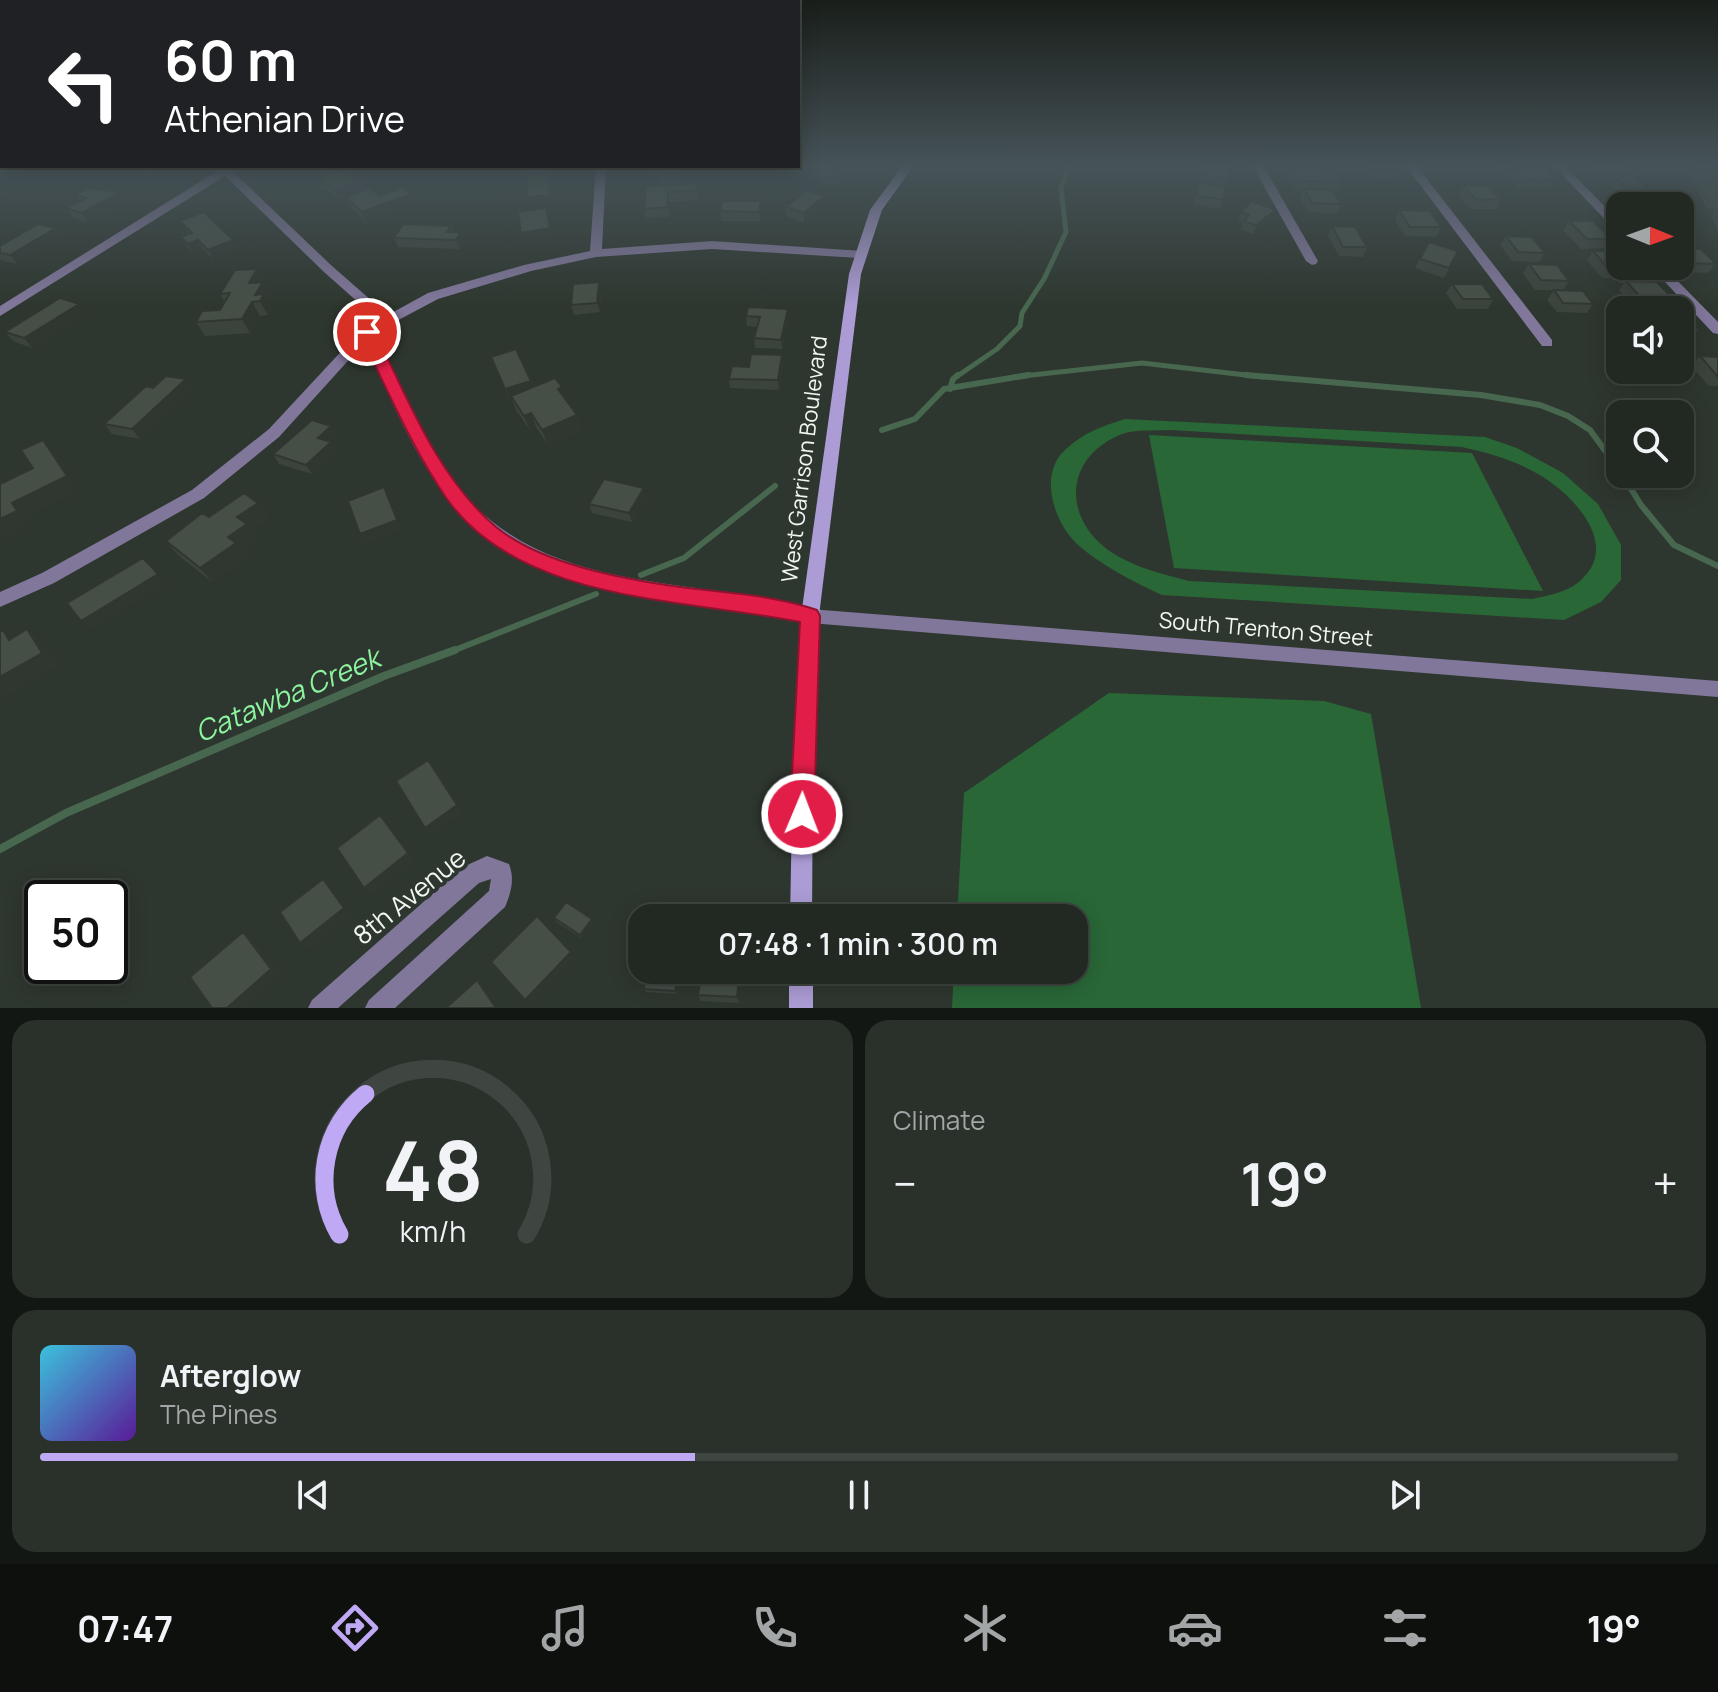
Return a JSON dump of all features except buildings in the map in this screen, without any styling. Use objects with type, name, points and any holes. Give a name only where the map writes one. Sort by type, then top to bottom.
[{"type":"main road","name":"West Garrison Boulevard","points":[[801,904],[803,765],[810,616],[824,494],[859,254],[875,212]]},
{"type":"main road","points":[[801,984],[801,1008]]},
{"type":"street","points":[[0,312],[155,212]]},
{"type":"street","points":[[270,212],[387,321]]},
{"type":"street","points":[[596,253],[598,212]]},
{"type":"street","points":[[1284,212],[1312,261]]},
{"type":"street","points":[[1446,212],[1547,343]]},
{"type":"street","points":[[0,600],[48,578],[198,494],[274,433],[367,332],[433,296],[528,268],[596,253],[712,245],[859,254]]},
{"type":"street","points":[[1670,280],[1718,330]]},
{"type":"street","name":"South Trenton Street","points":[[367,332],[425,449],[455,496],[491,533],[546,563],[591,579],[810,616],[1718,689]]},
{"type":"street","name":"8th Avenue","points":[[320,1008],[471,875],[487,867],[501,872],[503,879],[497,899],[377,1008]]},
{"type":"green space","points":[[1125,419],[1485,437],[1517,448],[1563,473],[1598,504],[1621,545],[1621,580],[1601,602],[1564,620],[1162,595],[1107,566],[1077,544],[1062,524],[1052,498],[1052,472],[1065,450],[1101,427]],"holes":[[[1171,430],[1462,447],[1529,469],[1551,482],[1576,505],[1593,534],[1596,549],[1593,564],[1578,583],[1532,599],[1189,581],[1137,565],[1108,550],[1082,520],[1077,504],[1076,487],[1090,456],[1103,444],[1133,431]]]},
{"type":"green space","points":[[1149,435],[1472,453],[1543,591],[1174,568]]},
{"type":"green space","points":[[1109,693],[1324,701],[1371,714],[1421,1008],[952,1008],[953,984],[1088,984],[1088,904],[958,904],[964,793]]},
{"type":"waterway","name":"Catawba Creek","points":[[956,377],[997,349],[1020,326],[1022,313],[1044,279],[1066,232],[1064,212]]},
{"type":"waterway","points":[[1023,376],[1142,363],[1263,377]]},
{"type":"waterway","name":"Catawba Creek","points":[[950,388],[958,375]]},
{"type":"waterway","points":[[1023,376],[1029,375]]},
{"type":"waterway","points":[[1246,375],[1481,395],[1540,405],[1568,416],[1590,430],[1606,452]]},
{"type":"waterway","points":[[950,388],[1023,376]]},
{"type":"waterway","points":[[1014,377],[1023,376]]},
{"type":"waterway","name":"Catawba Creek","points":[[882,430],[915,419],[944,389],[950,388]]},
{"type":"waterway","name":"Catawba Creek","points":[[641,575],[684,558],[775,486]]},
{"type":"waterway","points":[[1631,488],[1674,545],[1718,566]]},
{"type":"waterway","name":"Catawba Creek","points":[[450,652],[596,594]]},
{"type":"waterway","name":"Catawba Creek","points":[[0,849],[66,813],[384,676],[455,650]]},
{"type":"route","points":[[367,332],[425,449],[455,496],[491,533],[546,563],[591,579],[810,616],[802,814]]}]
